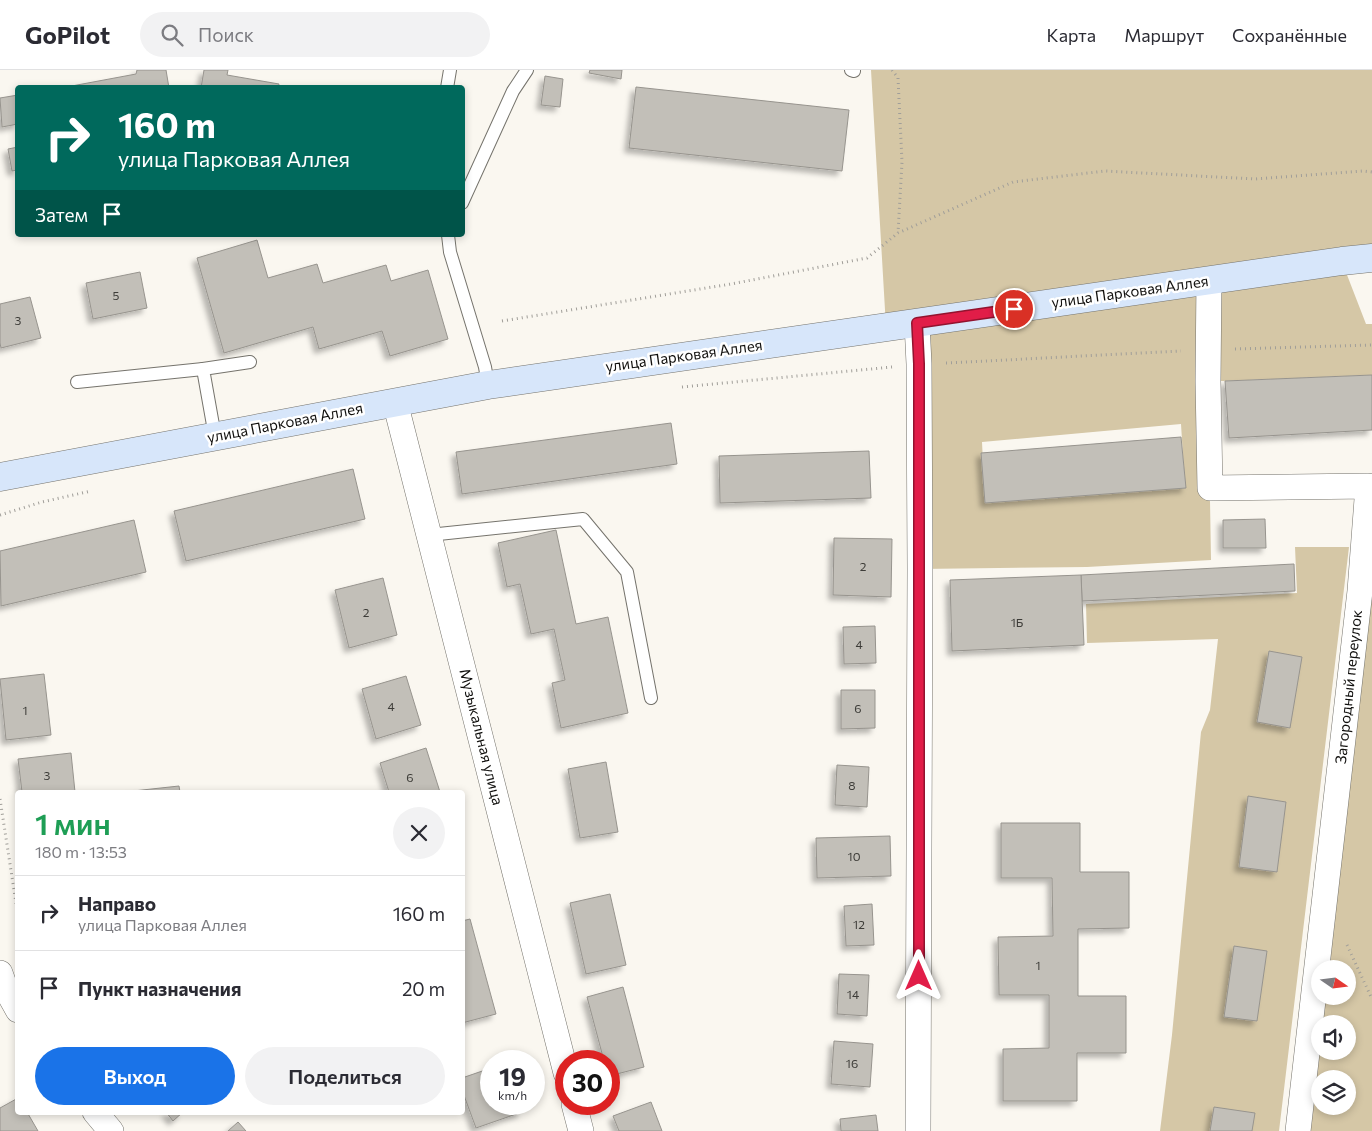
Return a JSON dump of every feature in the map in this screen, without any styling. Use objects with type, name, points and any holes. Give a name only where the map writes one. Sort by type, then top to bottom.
[{"type":"street","name":"улица Парковая Аллея","points":[[0,476],[488,385],[1372,258]]},
{"type":"street","name":"Загородный переулок","points":[[1209,280],[1210,488],[1368,486],[1360,591],[1298,1131]]},
{"type":"street","points":[[917,323],[919,364],[918,1131]]},
{"type":"street","name":"Музыкальная улица","points":[[395,402],[560,1050]]},
{"type":"street","points":[[0,973],[15,1005]]},
{"type":"street","points":[[98,1115],[112,1131]]},
{"type":"street","points":[[577,1115],[581,1131]]},
{"type":"lane","points":[[448,85],[450,70]]},
{"type":"lane","points":[[465,196],[513,91],[527,70]]},
{"type":"lane","points":[[448,237],[450,252],[485,367],[488,385]]},
{"type":"lane","points":[[77,382],[203,370],[250,362]]},
{"type":"lane","points":[[203,370],[213,425],[217,436]]},
{"type":"lane","points":[[429,535],[583,519],[627,572],[651,698]]},
{"type":"path","points":[[892,70],[898,78],[902,162],[898,233]]},
{"type":"path","points":[[502,321],[731,284],[867,258],[898,233],[1013,182],[1105,170],[1255,179],[1363,171],[1372,172]]},
{"type":"path","points":[[678,387],[919,364],[1208,350],[1372,345]]},
{"type":"path","points":[[0,516],[42,502],[91,491]]},
{"type":"path","points":[[0,799],[15,896]]},
{"type":"path","points":[[1344,941],[1372,999]]},
{"type":"shaded area","points":[[871,70],[1372,70],[1372,258],[1342,262],[1366,324],[1372,324],[1372,375],[1208,381],[1211,560],[1087,567],[920,569],[917,323],[886,327]],"holes":[[[1181,424],[1185,488],[985,503],[982,442]]]},
{"type":"shaded area","points":[[1372,535],[1372,1131],[1307,1131],[1311,1095],[1311,1115],[1356,1115],[1356,1070],[1314,1070],[1315,1060],[1356,1060],[1356,1015],[1320,1015],[1321,1005],[1356,1005],[1356,960],[1326,960]]},
{"type":"shaded area","points":[[1295,547],[1349,547],[1279,1131],[1160,1131],[1172,1035],[1201,732],[1210,710],[1218,639],[1087,643],[1086,604],[1297,593]]},
{"type":"building","points":[[137,70],[166,70],[168,85],[77,85],[136,74]]},
{"type":"building","points":[[204,70],[228,70],[227,75],[279,84],[279,85],[202,85]]},
{"type":"building","points":[[590,70],[622,70],[621,79],[589,73]]},
{"type":"building","points":[[545,76],[563,79],[560,107],[541,105]]},
{"type":"building","points":[[636,87],[849,110],[842,171],[629,148]]},
{"type":"building","points":[[15,96],[15,125],[2,127],[0,98]]},
{"type":"building","points":[[15,148],[15,170],[12,171],[8,149]]},
{"type":"building","points":[[257,240],[268,278],[317,264],[323,283],[386,265],[391,281],[428,270],[448,339],[390,356],[382,331],[319,349],[313,327],[224,353],[197,258]]},
{"type":"building","points":[[140,272],[147,308],[93,319],[86,283]]},
{"type":"building","points":[[30,297],[41,338],[1,348],[0,304]]},
{"type":"building","points":[[1372,375],[1372,430],[1229,438],[1225,381]]},
{"type":"building","points":[[671,423],[677,464],[462,494],[456,452]]},
{"type":"building","points":[[1181,437],[1186,488],[985,503],[981,453]]},
{"type":"building","points":[[869,451],[871,498],[720,503],[719,456]]},
{"type":"building","points":[[353,469],[365,519],[186,561],[174,511]]},
{"type":"building","points":[[1265,519],[1266,548],[1223,548],[1223,520]]},
{"type":"building","points":[[134,520],[146,572],[1,606],[0,551]]},
{"type":"building","points":[[556,530],[576,624],[608,617],[628,713],[561,728],[552,683],[565,680],[554,629],[531,634],[520,584],[507,587],[498,543]]},
{"type":"building","points":[[834,538],[892,539],[891,597],[833,595]]},
{"type":"building","points":[[1294,564],[1295,591],[1082,601],[1081,575]]},
{"type":"building","points":[[1081,575],[1084,645],[952,651],[950,580]]},
{"type":"building","points":[[383,578],[397,635],[349,648],[335,590]]},
{"type":"building","points":[[875,626],[876,663],[844,664],[843,627]]},
{"type":"building","points":[[1269,651],[1302,657],[1290,728],[1257,722]]},
{"type":"building","points":[[44,674],[51,735],[6,740],[0,679]]},
{"type":"building","points":[[406,676],[421,725],[376,739],[362,689]]},
{"type":"building","points":[[841,690],[875,690],[875,728],[841,729]]},
{"type":"building","points":[[426,748],[439,790],[388,790],[380,763]]},
{"type":"building","points":[[71,753],[75,790],[22,790],[18,759]]},
{"type":"building","points":[[606,762],[618,832],[580,838],[568,769]]},
{"type":"building","points":[[837,765],[869,767],[867,807],[835,805]]},
{"type":"building","points":[[179,786],[180,790],[142,790]]},
{"type":"building","points":[[1248,796],[1286,802],[1277,872],[1239,867]]},
{"type":"building","points":[[1001,823],[1080,823],[1080,872],[1129,872],[1129,928],[1078,929],[1078,996],[1126,996],[1126,1053],[1077,1053],[1077,1101],[1003,1101],[1003,1049],[1049,1048],[1049,995],[999,995],[998,937],[1053,936],[1052,878],[1001,878]]},
{"type":"building","points":[[890,836],[891,876],[817,878],[816,838]]},
{"type":"building","points":[[610,894],[626,965],[586,974],[570,903]]},
{"type":"building","points":[[872,904],[874,945],[846,946],[844,906]]},
{"type":"building","points":[[470,919],[496,1014],[465,1022],[465,920]]},
{"type":"building","points":[[1234,946],[1267,951],[1257,1021],[1224,1017]]},
{"type":"building","points":[[839,974],[869,975],[867,1016],[837,1014]]},
{"type":"building","points":[[623,987],[644,1067],[620,1073],[620,1050],[601,1050],[587,997]]},
{"type":"building","points":[[834,1041],[873,1044],[870,1087],[831,1084]]},
{"type":"building","points":[[480,1072],[480,1115],[513,1115],[476,1128],[465,1098],[465,1077]]},
{"type":"building","points":[[15,1100],[15,1115],[29,1115],[38,1131],[0,1131],[0,1108]]},
{"type":"building","points":[[651,1102],[662,1131],[619,1131],[613,1116]]},
{"type":"building","points":[[1214,1107],[1255,1113],[1252,1131],[1210,1131]]},
{"type":"building","points":[[168,1115],[180,1115],[173,1121]]},
{"type":"building","points":[[876,1115],[878,1131],[841,1131],[840,1119]]},
{"type":"building","points":[[238,1122],[246,1131],[228,1131]]},
{"type":"route","points":[[919,976],[920,589],[919,364],[917,323],[1014,309]]}]
